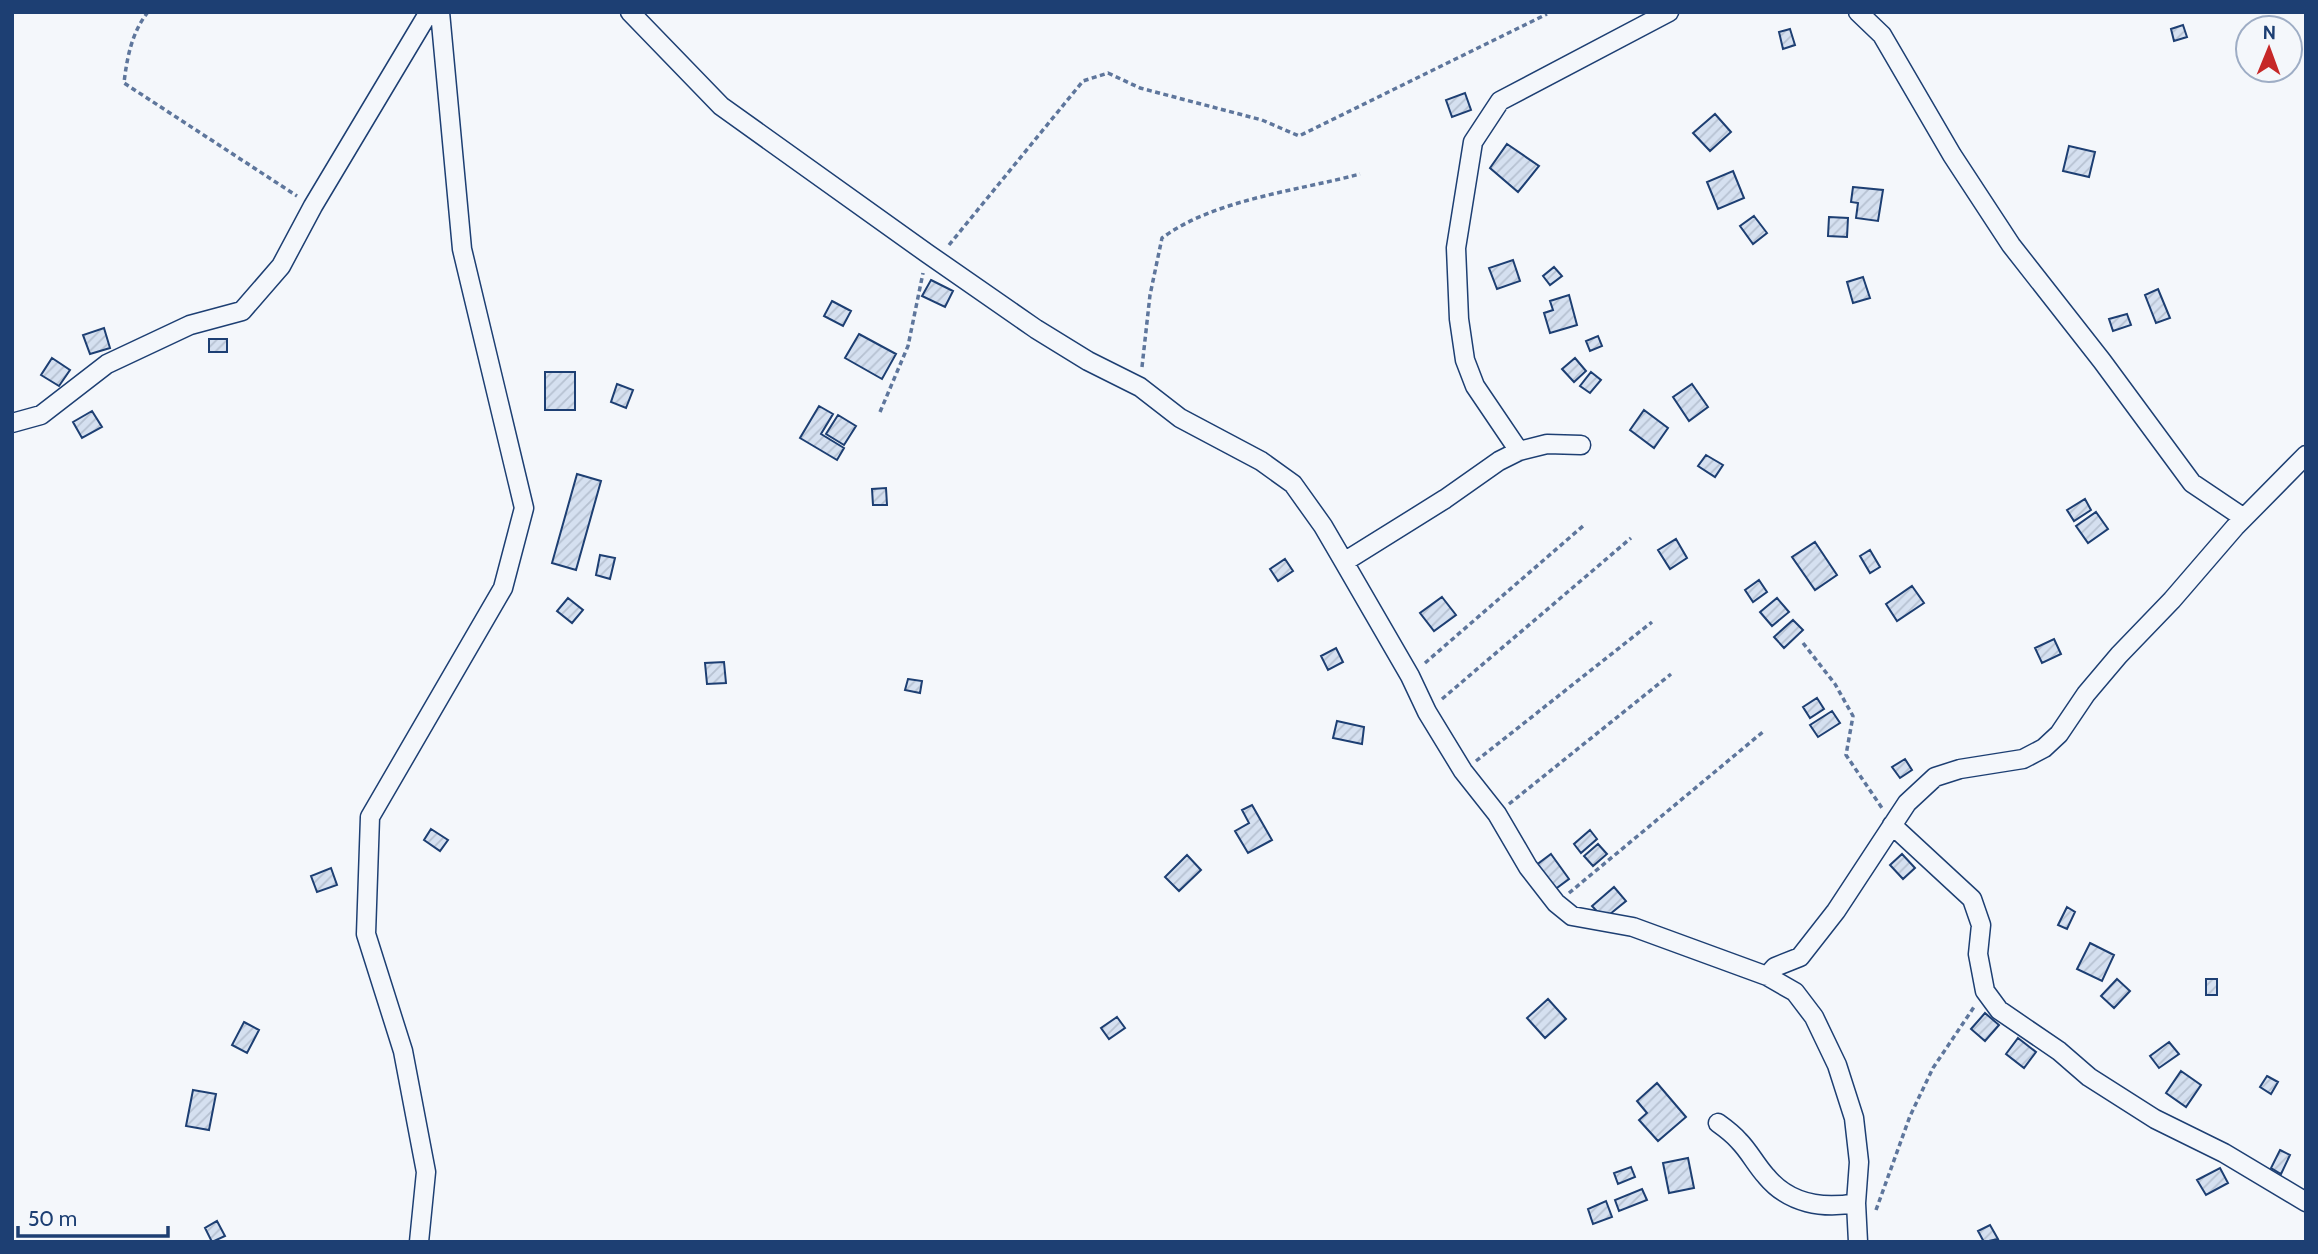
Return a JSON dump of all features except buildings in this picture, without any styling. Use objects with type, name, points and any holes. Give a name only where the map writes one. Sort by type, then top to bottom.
[{"type":"street","points":[[12,423],[41,415],[107,364],[190,325],[242,311],[281,266],[313,206],[429,12]]},
{"type":"street","points":[[419,1242],[426,1172],[402,1051],[366,934],[370,817],[503,589],[524,508],[462,248],[440,12]]},
{"type":"street","points":[[630,12],[721,106],[932,257],[1088,362],[1140,387],[1180,418],[1261,461],[1293,484],[1323,526],[1463,771],[1497,814],[1528,867],[1556,903],[1572,916],[1633,927],[1767,976],[1796,992],[1814,1017],[1837,1065],[1854,1118],[1859,1162],[1856,1203],[1858,1242]]},
{"type":"street","points":[[1519,451],[1475,387],[1465,360],[1459,319],[1456,248],[1473,142],[1500,101],[1669,12]]},
{"type":"street","points":[[1858,12],[1882,35],[1952,155],[2011,245],[2102,361],[2192,483],[2244,518]]},
{"type":"street","points":[[1344,562],[1445,499],[1499,461],[1519,451],[1547,444],[1581,445]]},
{"type":"street","points":[[1767,976],[1775,967],[1800,957],[1836,911],[1907,803],[1935,777],[1960,769],[2023,759],[2043,748],[2059,734],[2085,694],[2119,655],[2244,518],[2306,455]]},
{"type":"street","points":[[1892,825],[1972,899],[1981,925],[1978,954],[1985,991],[1999,1010],[2059,1051],[2089,1077],[2155,1119],[2224,1153],[2306,1202]]},
{"type":"street","points":[[1718,1123],[1739,1141],[1767,1178],[1782,1191],[1803,1202],[1832,1207],[1856,1203]]},
{"type":"path","points":[[148,12],[139,24],[126,61],[124,83],[313,206]]},
{"type":"path","points":[[880,412],[908,346],[932,257],[1083,81],[1108,73],[1140,88],[1262,120],[1299,136],[1547,14]]},
{"type":"path","points":[[1140,387],[1150,295],[1162,238],[1181,224],[1243,202],[1360,174]]},
{"type":"path","points":[[1410,676],[1583,526]]},
{"type":"path","points":[[1427,712],[1631,538]]},
{"type":"path","points":[[1463,771],[1652,622]]},
{"type":"path","points":[[1804,643],[1835,684],[1853,716],[1846,755],[1892,825]]},
{"type":"path","points":[[1497,814],[1671,674]]},
{"type":"path","points":[[1556,903],[1764,731]]},
{"type":"path","points":[[1871,1220],[1910,1116],[1933,1068],[1985,991]]}]
